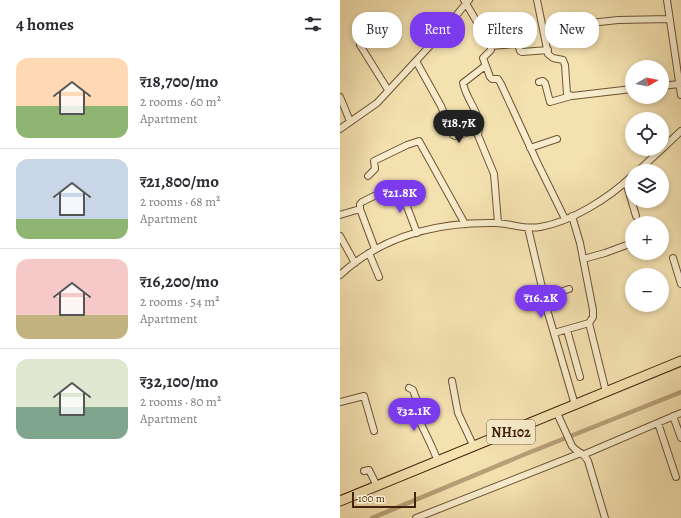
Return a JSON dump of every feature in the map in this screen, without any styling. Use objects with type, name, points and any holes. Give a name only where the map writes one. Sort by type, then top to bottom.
[{"type":"highway","name":"NH102","points":[[340,501],[681,361]]},
{"type":"street","points":[[537,0],[550,56],[565,62],[567,92],[571,96]]},
{"type":"street","points":[[667,0],[681,95]]},
{"type":"street","points":[[340,129],[373,107],[439,36],[466,1],[473,14]]},
{"type":"street","points":[[599,22],[618,20],[670,19]]},
{"type":"street","points":[[362,48],[388,90]]},
{"type":"street","points":[[491,48],[491,50],[483,58],[485,66],[491,78],[499,80],[565,219]]},
{"type":"street","points":[[519,48],[522,52],[548,50]]},
{"type":"street","points":[[416,61],[441,106],[453,135],[455,136],[472,131],[476,132],[478,135],[494,174],[498,223]]},
{"type":"street","points":[[478,135],[480,124],[478,116],[463,83],[485,66]]},
{"type":"street","points":[[539,82],[543,81],[545,83],[550,102],[571,96],[625,90]]},
{"type":"street","points":[[669,85],[679,84]]},
{"type":"street","points":[[340,97],[350,121]]},
{"type":"street","points":[[669,142],[681,131]]},
{"type":"street","points":[[530,148],[557,139]]},
{"type":"street","points":[[368,176],[374,170],[374,161],[407,145],[419,141],[465,224]]},
{"type":"street","points":[[646,164],[654,156]]},
{"type":"street","points":[[340,275],[372,251],[396,239],[439,228],[465,224],[498,223],[528,228],[545,226],[565,219],[597,204],[625,183]]},
{"type":"street","points":[[400,188],[417,233]]},
{"type":"street","points":[[379,277],[360,209],[360,204],[388,189]]},
{"type":"street","points":[[634,208],[636,216]]},
{"type":"street","points":[[340,215],[360,209]]},
{"type":"street","points":[[554,333],[589,323],[593,317],[593,310],[578,233],[572,216]]},
{"type":"street","points":[[528,228],[554,333],[575,405]]},
{"type":"street","points":[[340,236],[355,264]]},
{"type":"street","points":[[583,259],[625,246]]},
{"type":"street","points":[[673,258],[681,284]]},
{"type":"street","points":[[546,302],[558,297],[563,291],[569,288]]},
{"type":"street","points":[[589,323],[606,392]]},
{"type":"street","points":[[567,330],[580,377]]},
{"type":"street","points":[[452,381],[458,413],[474,447]]},
{"type":"street","points":[[410,388],[413,390],[421,412],[421,424],[438,461]]},
{"type":"street","points":[[340,402],[364,396],[374,431]]},
{"type":"street","points":[[557,413],[572,446],[575,450],[583,454],[591,468],[606,518]]},
{"type":"street","points":[[416,518],[583,454],[681,413]]},
{"type":"street","points":[[673,416],[681,438]]},
{"type":"street","points":[[658,423],[676,477]]},
{"type":"street","points":[[364,471],[369,470],[377,486]]},
{"type":"waterway","points":[[372,518],[528,453],[681,392]]}]
